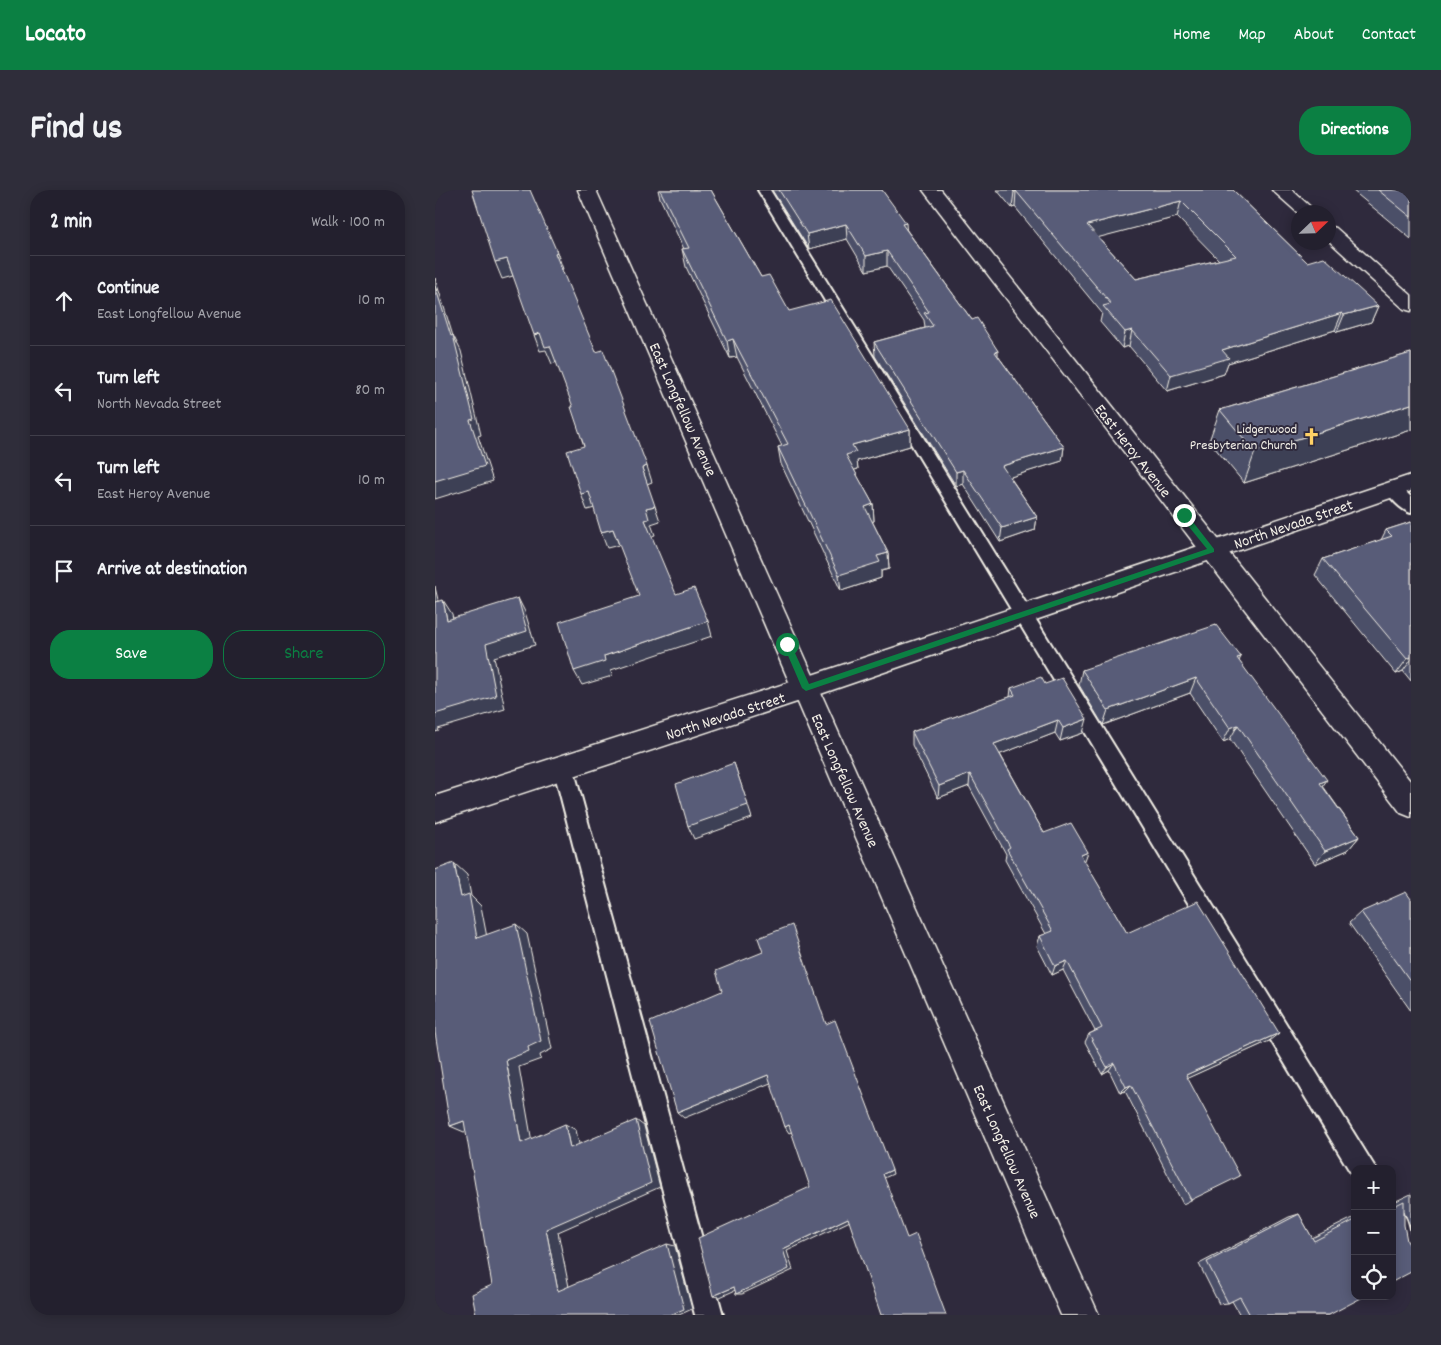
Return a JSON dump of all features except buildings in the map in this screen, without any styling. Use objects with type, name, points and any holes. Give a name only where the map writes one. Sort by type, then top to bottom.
[{"type":"street","name":"East Longfellow Avenue","points":[[587,190],[1080,1315]]},
{"type":"street","name":"East Heroy Avenue","points":[[932,190],[1411,804]]},
{"type":"street","points":[[1281,190],[1299,205]]},
{"type":"street","points":[[1336,238],[1411,305]]},
{"type":"street","name":"North Nevada Street","points":[[435,809],[806,688],[1402,486]]},
{"type":"lane","points":[[764,190],[1361,1165]]},
{"type":"lane","points":[[1402,486],[1411,507]]},
{"type":"lane","points":[[563,767],[709,1315]]},
{"type":"lane","points":[[1396,1222],[1411,1246]]},
{"type":"place","name":"Lidgerwood Presbyterian Church","points":[[1311,436]]},
{"type":"route","points":[[787,644],[806,688],[1212,550],[1184,515]]}]
